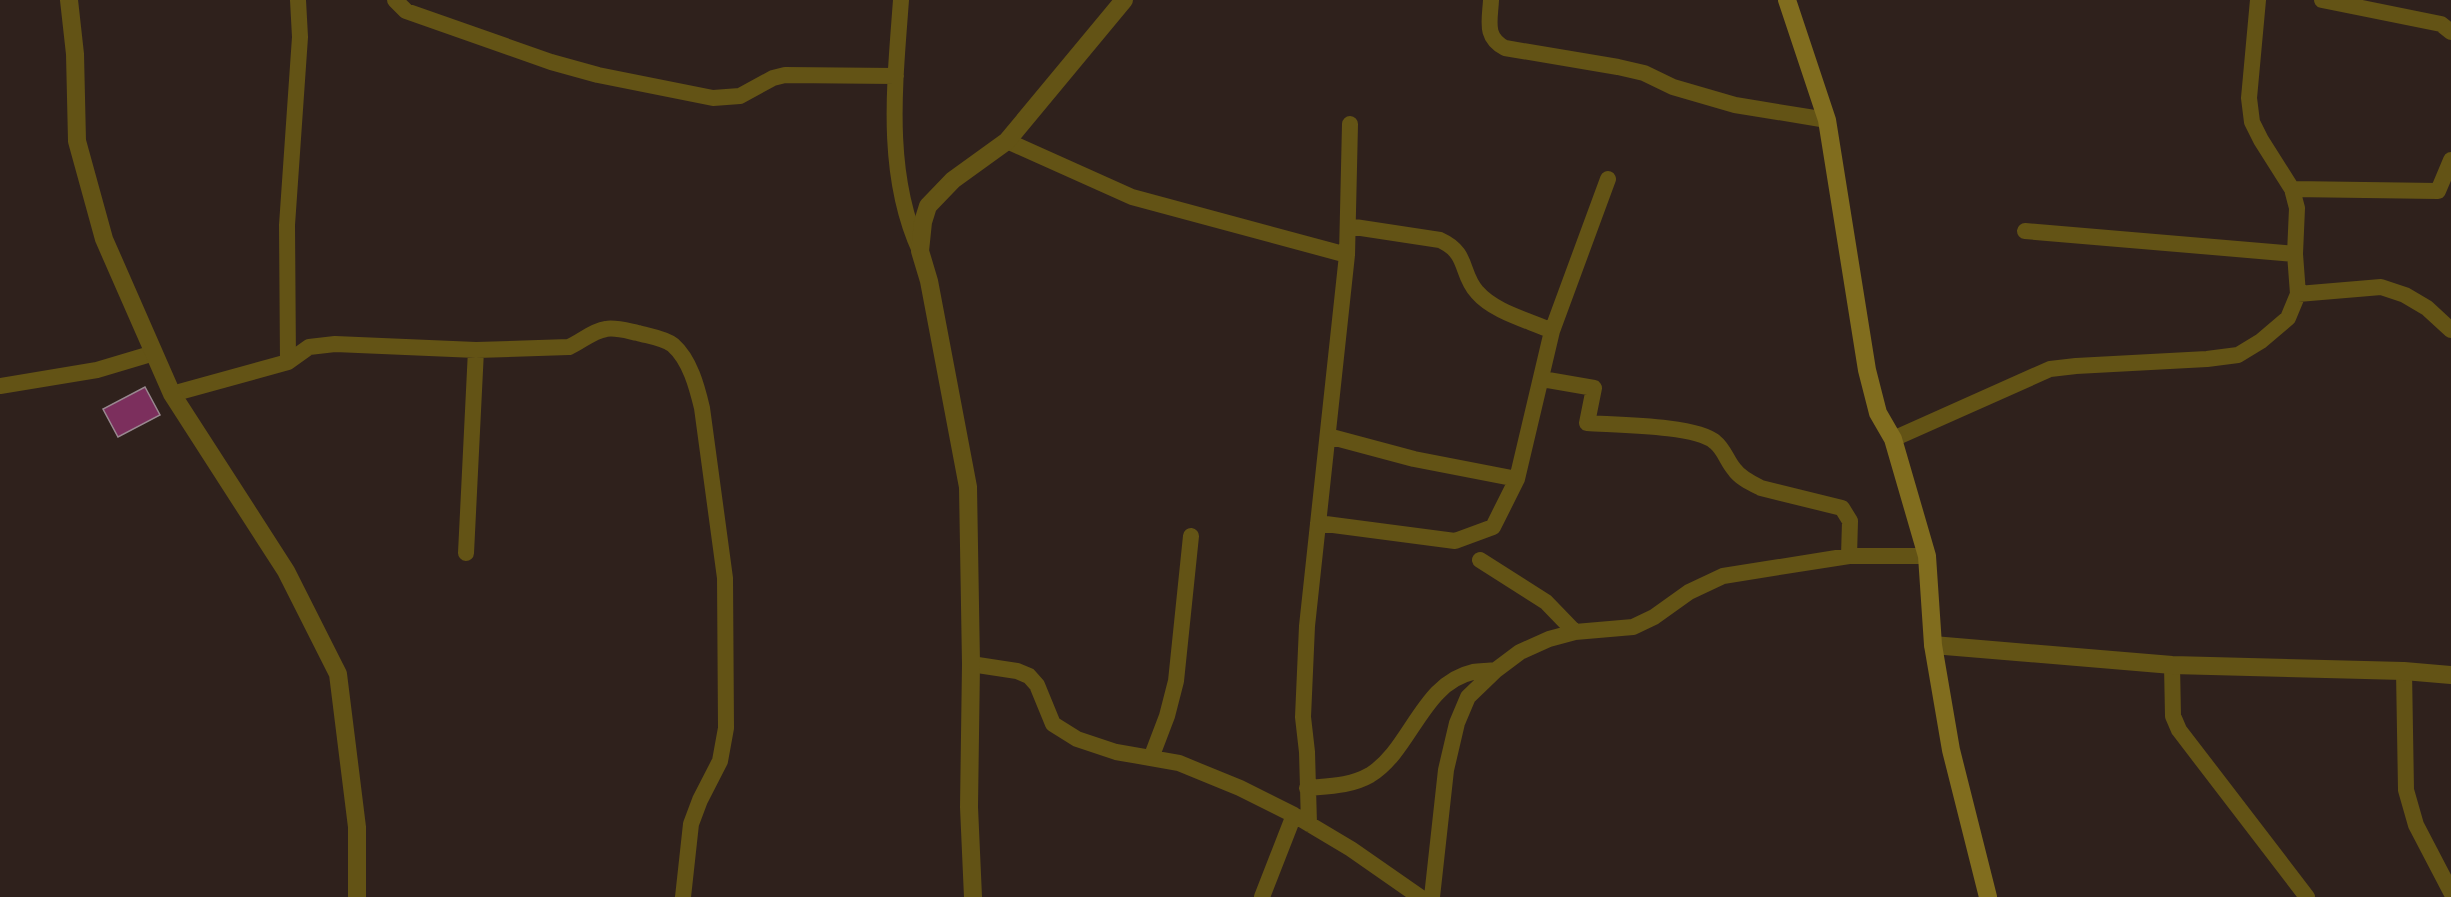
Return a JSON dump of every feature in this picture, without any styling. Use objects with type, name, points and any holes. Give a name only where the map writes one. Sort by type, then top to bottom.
[{"type":"main road","points":[[1787,0],[1827,120],[1867,370],[1878,413],[1893,439],[1927,556],[1933,645],[1951,750],[1988,897]]},
{"type":"street","points":[[69,0],[75,54],[77,141],[104,239],[172,394],[286,571],[338,674],[357,827],[357,897]]},
{"type":"street","points":[[288,362],[286,225],[300,36],[298,0]]},
{"type":"street","points":[[395,0],[406,11],[552,62],[598,75],[712,98],[740,96],[773,78],[785,75],[896,76]]},
{"type":"street","points":[[901,0],[895,137],[901,198],[929,281],[968,487],[971,664],[969,807],[973,897]]},
{"type":"street","points":[[920,251],[923,222],[928,206],[953,180],[1007,141],[1124,0]]},
{"type":"street","points":[[1491,0],[1491,35],[1494,42],[1505,48],[1627,69],[1644,73],[1673,87],[1735,105],[1827,120]]},
{"type":"street","points":[[1893,439],[2050,369],[2238,355],[2288,318],[2298,294],[2295,254],[2297,208],[2292,189],[2252,122],[2249,98],[2258,0]]},
{"type":"street","points":[[2322,0],[2441,24],[2451,32]]},
{"type":"street","points":[[1262,897],[1301,819],[1307,788],[1303,705],[1307,626],[1347,255],[1350,124]]},
{"type":"street","points":[[1007,141],[1132,197],[1347,255]]},
{"type":"street","points":[[2292,189],[2438,191],[2451,160]]},
{"type":"street","points":[[1318,523],[1455,541],[1493,527],[1517,478],[1552,331],[1608,179]]},
{"type":"street","points":[[1348,226],[1440,240],[1451,245],[1461,256],[1475,291],[1489,303],[1552,331]]},
{"type":"street","points":[[2025,231],[2295,254]]},
{"type":"street","points":[[2298,294],[2381,286],[2405,295],[2427,308],[2451,330]]},
{"type":"street","points":[[172,394],[288,362],[309,346],[335,344],[476,350],[569,347],[582,342],[592,333],[607,328],[626,331],[672,345],[684,360],[696,382],[702,408],[725,578],[726,728],[720,761],[700,800],[691,824],[682,897]]},
{"type":"street","points":[[466,553],[476,350]]},
{"type":"street","points":[[0,386],[97,370],[154,353]]},
{"type":"street","points":[[1542,379],[1594,388],[1587,423],[1655,426],[1706,437],[1716,443],[1735,471],[1750,483],[1761,488],[1842,508],[1850,521],[1849,556]]},
{"type":"street","points":[[1328,436],[1414,459],[1517,478]]},
{"type":"street","points":[[1151,758],[1167,716],[1176,681],[1191,536]]},
{"type":"street","points":[[1432,897],[1446,770],[1456,723],[1468,697],[1496,670],[1520,652],[1549,639],[1575,632],[1633,627],[1654,616],[1689,592],[1723,576],[1849,556],[1927,556]]},
{"type":"street","points":[[1480,560],[1546,602],[1575,632]]},
{"type":"street","points":[[1933,645],[2172,665],[2404,671],[2451,675]]},
{"type":"street","points":[[971,664],[1017,671],[1029,676],[1037,685],[1053,724],[1077,739],[1116,752],[1179,763],[1240,788],[1301,819],[1351,849],[1420,897]]},
{"type":"street","points":[[2172,665],[2173,716],[2179,730],[2307,897]]},
{"type":"street","points":[[1307,788],[1342,786],[1370,774],[1397,750],[1426,707],[1446,686],[1471,672],[1496,670]]},
{"type":"street","points":[[2404,671],[2406,790],[2416,825],[2451,892]]},
{"type":"building","points":[[145,387],[160,415],[118,437],[103,409]]}]
